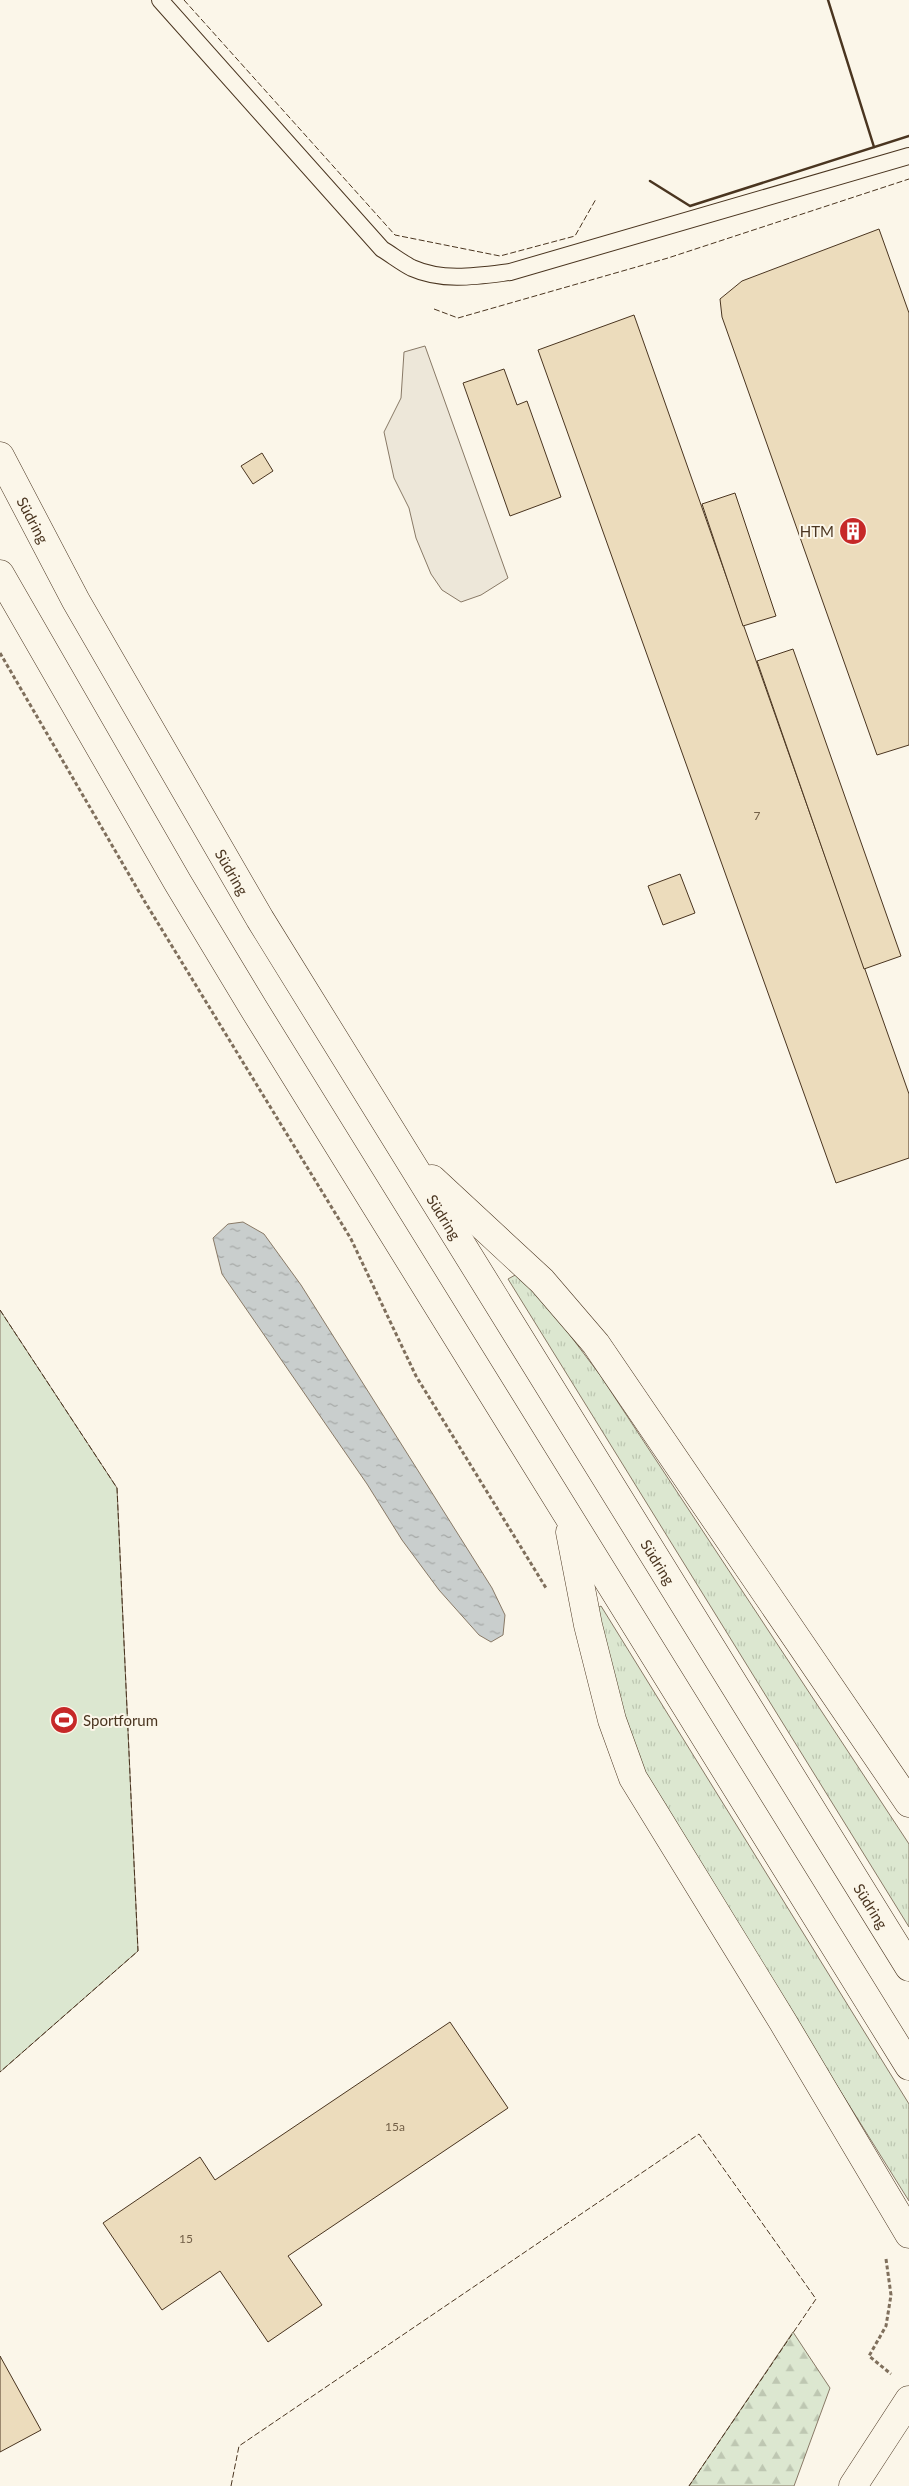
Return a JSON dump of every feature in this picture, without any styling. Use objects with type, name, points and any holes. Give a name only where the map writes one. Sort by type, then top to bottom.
[{"type":"main road","name":"Südring","points":[[0,456],[76,601],[260,919],[909,1967]]},
{"type":"main road","points":[[0,574],[219,950],[909,2066]]},
{"type":"main road","points":[[404,1153],[542,1281],[596,1344],[909,1803]]},
{"type":"main road","points":[[566,1513],[588,1625],[612,1720],[633,1778],[783,2022],[909,2234]]},
{"type":"main road","points":[[853,2486],[902,2389]]},
{"type":"lane","points":[[160,0],[382,249],[413,268],[440,275],[469,277],[510,272],[909,156]]},
{"type":"path","points":[[0,653],[145,902],[351,1239],[416,1376],[550,1596]]},
{"type":"path","points":[[886,2257],[891,2295],[886,2326],[869,2356],[902,2389]]},
{"type":"green space","points":[[517,1274],[554,1314],[600,1375],[909,1844],[909,1927],[508,1279]]},
{"type":"green space","name":"Sportforum","points":[[0,1310],[117,1488],[138,1951],[0,2072]]},
{"type":"green space","points":[[601,1606],[909,2104],[909,2201],[659,1801],[639,1760],[623,1715],[597,1608]]},
{"type":"green space","points":[[793,2332],[830,2388],[794,2486],[689,2486]]},
{"type":"shaded area","points":[[425,346],[508,578],[481,595],[461,602],[442,590],[431,574],[416,538],[409,508],[394,478],[384,432],[401,398],[404,352]]},
{"type":"water","points":[[243,1222],[264,1234],[301,1285],[492,1588],[505,1615],[503,1635],[491,1642],[479,1635],[439,1590],[402,1540],[367,1484],[222,1274],[213,1238],[228,1224]]},
{"type":"building","name":"HTM","points":[[879,229],[909,313],[909,745],[877,755],[722,317],[720,299],[742,281]]},
{"type":"building","points":[[634,315],[909,1094],[909,1158],[836,1183],[538,350]]},
{"type":"building","points":[[504,369],[517,405],[527,401],[561,497],[510,516],[463,383]]},
{"type":"building","points":[[262,453],[273,471],[253,484],[241,466]]},
{"type":"building","points":[[735,493],[776,616],[743,626],[702,504]]},
{"type":"building","points":[[793,649],[901,956],[864,969],[757,661]]},
{"type":"building","points":[[680,874],[695,913],[663,925],[648,886]]},
{"type":"building","points":[[450,2022],[508,2108],[288,2256],[322,2305],[268,2342],[220,2271],[162,2310],[103,2223],[200,2157],[215,2180]]},
{"type":"building","points":[[0,2356],[41,2430],[0,2452]]},
{"type":"fence","points":[[184,0],[395,235],[500,256],[575,236],[596,199]]},
{"type":"fence","points":[[434,309],[458,318],[668,258],[909,179]]},
{"type":"fence","points":[[0,1310],[117,1488],[138,1951],[0,2072]]},
{"type":"fence","points":[[231,2486],[239,2446],[699,2134],[816,2299],[689,2486]]},
{"type":"wall","points":[[828,0],[874,147]]},
{"type":"wall","points":[[650,181],[690,206],[909,136]]},
{"type":"place","name":"HTM","points":[[853,531]]},
{"type":"place","name":"Sportforum","points":[[64,1720]]}]
